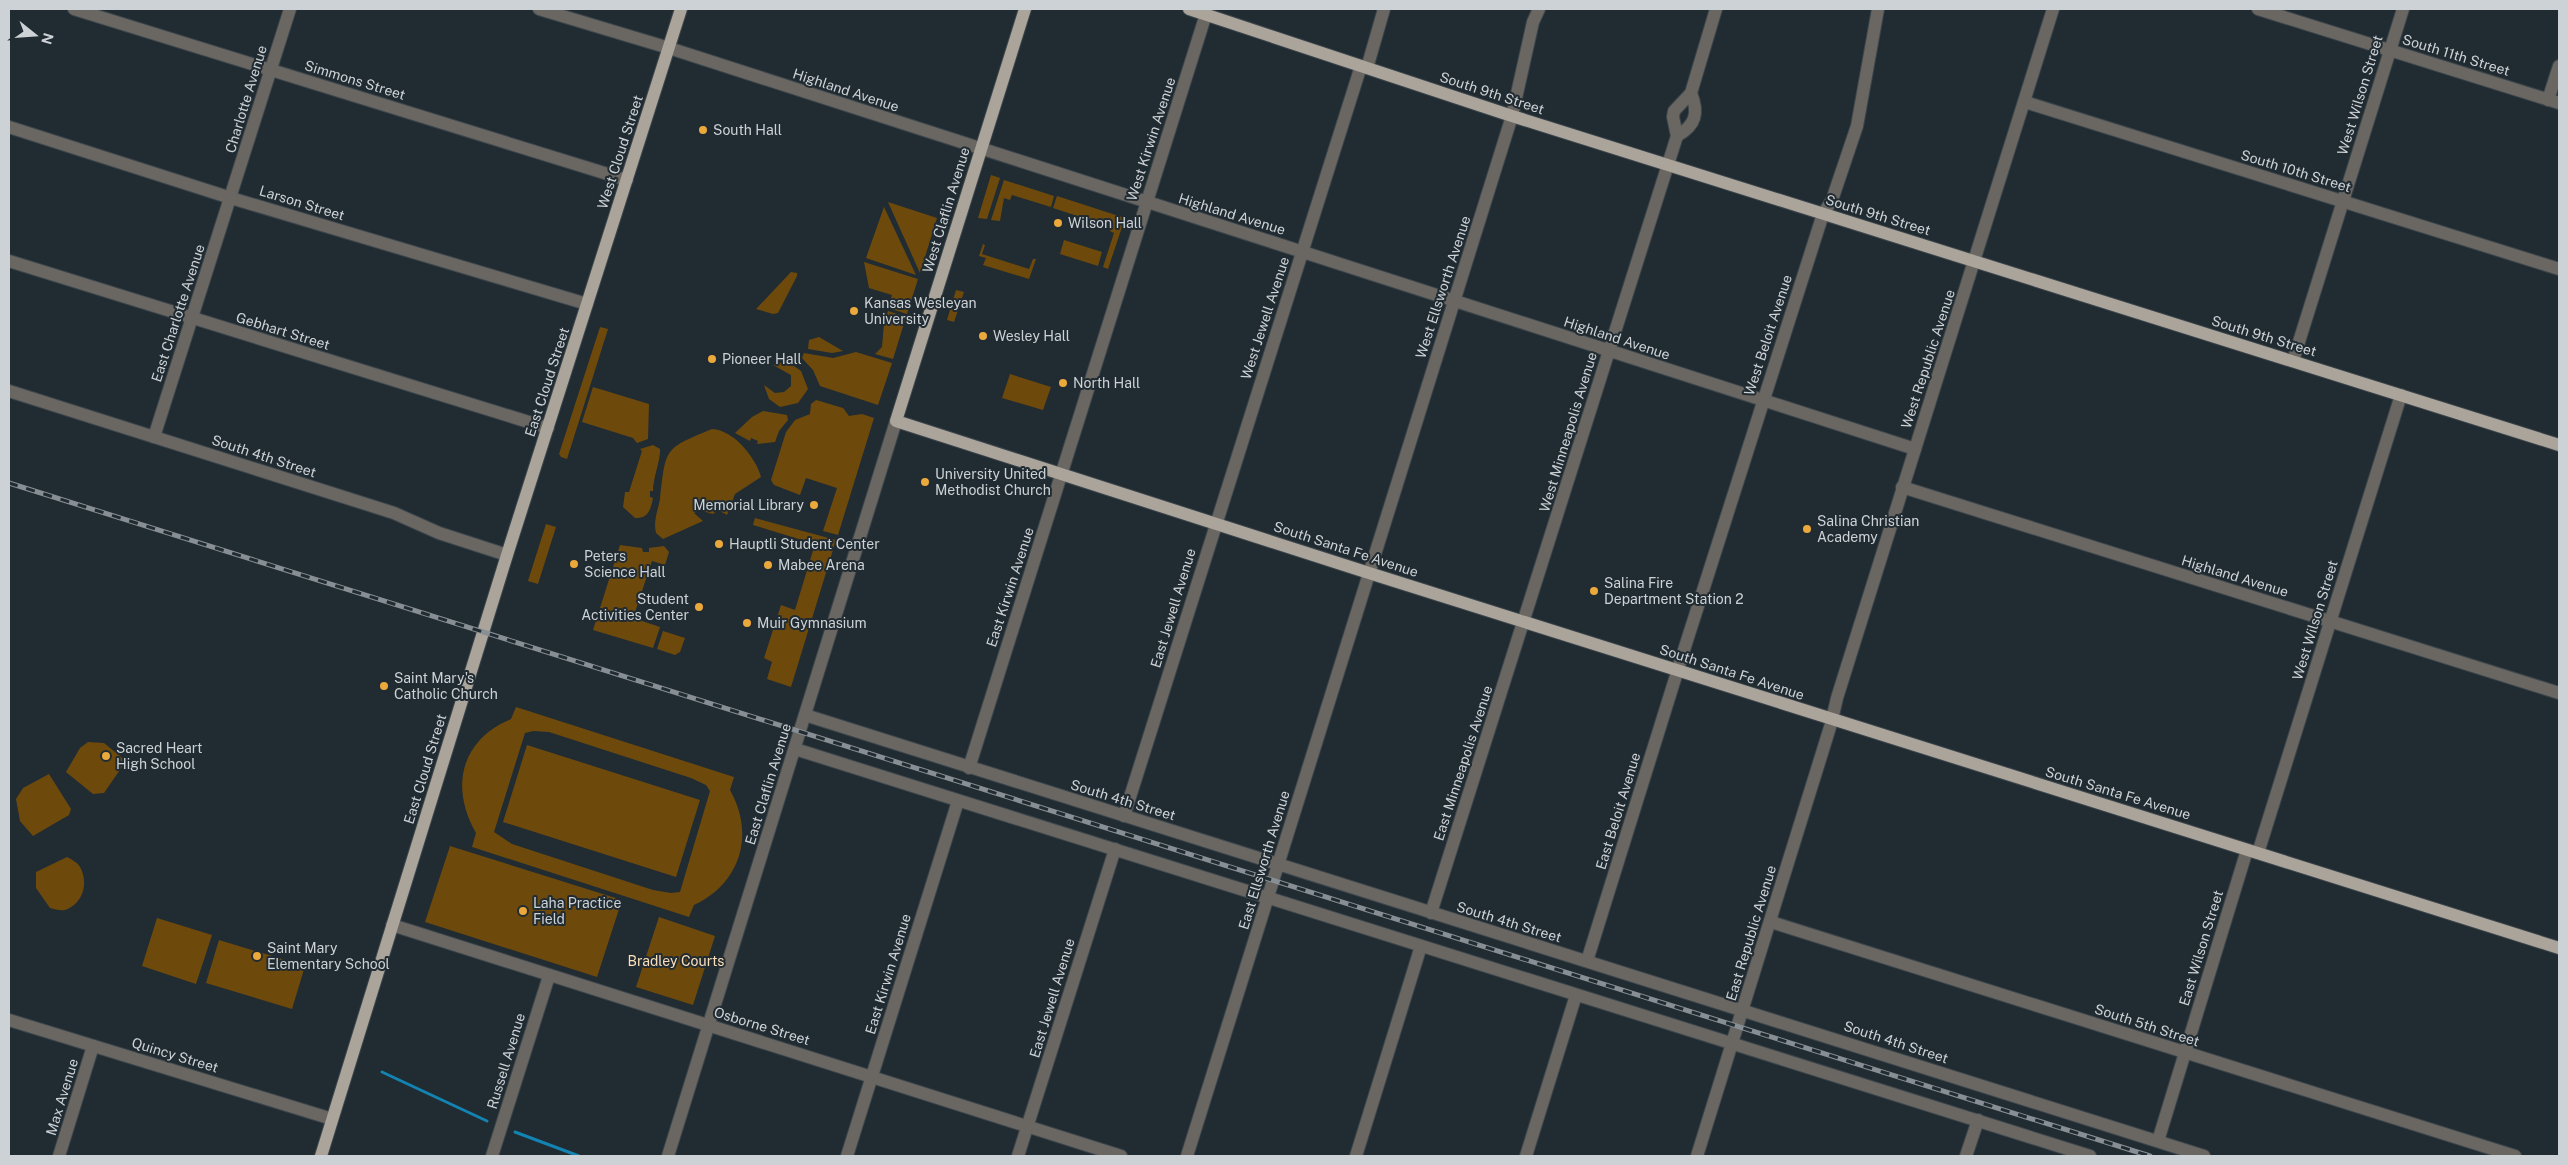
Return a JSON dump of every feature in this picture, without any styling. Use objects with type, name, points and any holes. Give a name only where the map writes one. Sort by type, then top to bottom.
[{"type":"main road","name":"West Cloud Street","points":[[587,304],[681,9]]},
{"type":"main road","name":"West Claflin Avenue","points":[[896,420],[1024,9]]},
{"type":"main road","name":"South 9th Street","points":[[1197,11],[1512,116],[2559,445]]},
{"type":"main road","name":"East Cloud Street","points":[[321,1156],[507,555],[587,304]]},
{"type":"main road","name":"South Santa Fe Avenue","points":[[896,420],[1369,573],[2559,948]]},
{"type":"street","name":"Simmons Street","points":[[74,9],[627,180]]},
{"type":"street","name":"Charlotte Avenue","points":[[231,198],[290,9]]},
{"type":"street","name":"Highland Avenue","points":[[539,9],[669,48],[1915,449]]},
{"type":"street","name":"West Jewell Avenue","points":[[1215,523],[1302,252],[1384,9]]},
{"type":"street","name":"West Ellsworth Avenue","points":[[1369,573],[1512,116],[1534,22],[1539,9]]},
{"type":"street","points":[[1690,93],[1694,103],[1695,118],[1692,125],[1677,136],[1673,117],[1674,111],[1690,93],[1716,9]]},
{"type":"street","name":"West Beloit Avenue","points":[[1677,670],[1823,214],[1832,200],[1857,126],[1878,9]]},
{"type":"street","name":"West Republic Avenue","points":[[1830,719],[2053,9]]},
{"type":"street","name":"South 11th Street","points":[[2258,9],[2554,102]]},
{"type":"street","name":"West Wilson Street","points":[[2293,361],[2403,9]]},
{"type":"street","name":"West Kirwin Avenue","points":[[1062,473],[1146,203],[1197,11]]},
{"type":"street","points":[[2554,102],[2559,66]]},
{"type":"street","name":"South 10th Street","points":[[2025,102],[2559,269]]},
{"type":"street","name":"Larson Street","points":[[9,127],[231,198],[587,304]]},
{"type":"street","name":"West Minneapolis Avenue","points":[[1524,622],[1677,136]]},
{"type":"street","name":"East Charlotte Avenue","points":[[154,437],[231,198]]},
{"type":"street","name":"Gebhart Street","points":[[9,261],[548,428]]},
{"type":"street","name":"South 4th Street","points":[[9,391],[394,513],[439,533],[507,555]]},
{"type":"street","name":"West Wilson Street","points":[[2252,851],[2331,621],[2401,395]]},
{"type":"street","name":"East Claflin Avenue","points":[[668,1156],[896,420]]},
{"type":"street","name":"East Kirwin Avenue","points":[[969,768],[1062,473]]},
{"type":"street","name":"Highland Avenue","points":[[1902,487],[2559,693]]},
{"type":"street","name":"East Jewell Avenue","points":[[1124,816],[1215,523]]},
{"type":"street","name":"East Ellsworth Avenue","points":[[1187,1156],[1369,573]]},
{"type":"street","name":"East Minneapolis Avenue","points":[[1431,914],[1524,622]]},
{"type":"street","name":"East Beloit Avenue","points":[[1587,961],[1677,670]]},
{"type":"street","name":"South 4th Street","points":[[805,715],[1431,914],[1587,961],[2204,1156]]},
{"type":"street","name":"East Republic Avenue","points":[[1697,1156],[1771,922],[1831,724],[1830,719]]},
{"type":"street","points":[[795,749],[2090,1156]]},
{"type":"street","name":"East Kirwin Avenue","points":[[847,1156],[958,801]]},
{"type":"street","name":"East Jewell Avenue","points":[[1018,1156],[1115,849]]},
{"type":"street","name":"East Wilson Street","points":[[2158,1141],[2184,1052],[2252,851]]},
{"type":"street","name":"South 5th Street","points":[[1771,922],[2515,1156]]},
{"type":"street","name":"Osborne Street","points":[[392,925],[1122,1156]]},
{"type":"street","points":[[1356,1156],[1421,946]]},
{"type":"street","name":"Russell Avenue","points":[[492,1156],[549,976]]},
{"type":"street","points":[[1526,1156],[1576,995]]},
{"type":"street","name":"Quincy Street","points":[[9,1020],[332,1119]]},
{"type":"street","name":"Max Avenue","points":[[59,1156],[94,1046]]},
{"type":"street","points":[[1966,1156],[1978,1120]]},
{"type":"green space","points":[[991,175],[1000,178],[987,219],[978,218]]},
{"type":"green space","points":[[1004,180],[1054,196],[1051,207],[1012,195],[1010,200],[1004,198],[1000,221],[991,220]]},
{"type":"green space","points":[[1057,196],[1125,218],[1108,269],[1103,267],[1114,233],[1110,231],[1111,227],[1053,208]]},
{"type":"green space","points":[[888,202],[937,218],[920,273]]},
{"type":"green space","points":[[884,207],[916,275],[866,258]]},
{"type":"green space","points":[[1064,240],[1102,252],[1098,266],[1060,254]]},
{"type":"green space","points":[[983,244],[985,245],[982,254],[1029,269],[1033,259],[1036,259],[1029,279],[983,265],[986,258],[979,256]]},
{"type":"green space","points":[[864,262],[918,279],[907,314],[888,308],[892,295],[869,288]]},
{"type":"green space","points":[[791,272],[797,273],[797,276],[778,313],[773,314],[756,309]]},
{"type":"green space","points":[[956,290],[964,292],[954,322],[947,320]]},
{"type":"green space","points":[[888,311],[906,317],[893,359],[875,354],[882,347],[884,324]]},
{"type":"green space","points":[[600,327],[608,329],[567,459],[559,454]]},
{"type":"green space","points":[[819,337],[843,351],[832,353],[808,349],[809,340]]},
{"type":"green space","points":[[856,352],[892,363],[878,405],[820,386],[813,370],[802,358],[804,353],[833,358]]},
{"type":"green space","points":[[787,361],[801,371],[808,389],[798,403],[780,407],[769,399],[764,385],[775,393],[784,392],[791,386],[791,375],[773,365]]},
{"type":"green space","points":[[1010,374],[1051,387],[1043,410],[1002,398]]},
{"type":"green space","points":[[593,387],[649,404],[648,439],[637,443],[633,438],[582,422]]},
{"type":"green space","points":[[816,400],[843,408],[849,416],[862,414],[874,418],[838,535],[823,531],[837,488],[806,478],[800,495],[774,485],[771,480],[786,432],[795,420],[810,414],[811,404]]},
{"type":"green space","points":[[763,411],[787,415],[788,420],[779,431],[775,442],[757,444],[758,441],[751,438],[750,441],[735,433],[752,417]]},
{"type":"green space","points":[[712,429],[728,434],[743,446],[761,477],[735,494],[727,515],[718,510],[713,514],[699,510],[694,513],[703,521],[663,539],[656,533],[655,524],[666,459],[676,446]]},
{"type":"green space","points":[[653,445],[660,449],[660,453],[653,491],[650,491],[650,497],[653,498],[646,515],[635,518],[623,507],[625,492],[629,492],[642,451],[640,449]]},
{"type":"green space","points":[[755,518],[836,540],[791,687],[767,679],[772,662],[764,658],[781,605],[795,610],[815,544],[753,525]]},
{"type":"green space","points":[[546,524],[556,527],[538,584],[528,581]]},
{"type":"green space","points":[[620,545],[642,548],[643,552],[649,552],[649,548],[664,546],[669,552],[665,565],[652,561],[633,618],[660,627],[653,648],[593,630]]},
{"type":"green space","points":[[663,631],[685,638],[680,652],[675,655],[657,649]]},
{"type":"green space","points":[[516,707],[734,777],[730,790],[738,807],[742,823],[742,840],[739,856],[733,871],[710,896],[694,905],[689,917],[472,847],[476,833],[463,799],[462,783],[465,767],[471,752],[480,739],[494,728],[511,719]],"holes":[[[533,731],[549,732],[691,778],[706,785],[710,791],[680,892],[671,893],[653,890],[512,844],[494,832],[525,733]]]},
{"type":"green space","points":[[88,742],[104,743],[126,761],[104,793],[93,794],[66,772],[80,748]]},
{"type":"green space","points":[[527,745],[700,800],[676,877],[503,822]]},
{"type":"green space","points":[[49,774],[71,809],[69,815],[33,836],[20,821],[16,799],[23,788]]},
{"type":"green space","name":"Laha Practice Field","points":[[450,846],[622,900],[597,977],[425,922]]},
{"type":"green space","points":[[67,857],[80,867],[83,873],[83,892],[76,903],[65,910],[50,908],[36,888],[36,872]]},
{"type":"green space","name":"Bradley Courts","points":[[659,917],[715,936],[693,1005],[636,987]]},
{"type":"green space","points":[[157,918],[212,935],[196,984],[142,966]]},
{"type":"green space","points":[[219,940],[305,966],[292,1009],[206,983]]},
{"type":"waterway","points":[[382,1072],[487,1121]]},
{"type":"waterway","points":[[515,1132],[579,1156]]},
{"type":"railway","points":[[9,483],[2150,1156]]},
{"type":"place","name":"South Hall","points":[[703,130]]},
{"type":"place","name":"Wilson Hall","points":[[1058,223]]},
{"type":"place","name":"Kansas Wesleyan University","points":[[854,311]]},
{"type":"place","name":"Wesley Hall","points":[[983,336]]},
{"type":"place","name":"Pioneer Hall","points":[[712,359]]},
{"type":"place","name":"North Hall","points":[[1063,383]]},
{"type":"place","name":"University United Methodist Church","points":[[925,482]]},
{"type":"place","name":"Memorial Library","points":[[814,505]]},
{"type":"place","name":"Salina Christian Academy","points":[[1807,529]]},
{"type":"place","name":"Hauptli Student Center","points":[[719,544]]},
{"type":"place","name":"Peters Science Hall","points":[[574,564]]},
{"type":"place","name":"Mabee Arena","points":[[768,565]]},
{"type":"place","name":"Salina Fire Department Station 2","points":[[1594,591]]},
{"type":"place","name":"Student Activities Center","points":[[699,607]]},
{"type":"place","name":"Muir Gymnasium","points":[[747,623]]},
{"type":"place","name":"Saint Mary's Catholic Church","points":[[384,686]]},
{"type":"place","name":"Sacred Heart High School","points":[[106,756]]},
{"type":"place","name":"Laha Practice Field","points":[[523,911]]},
{"type":"place","name":"Saint Mary Elementary School","points":[[257,956]]}]
